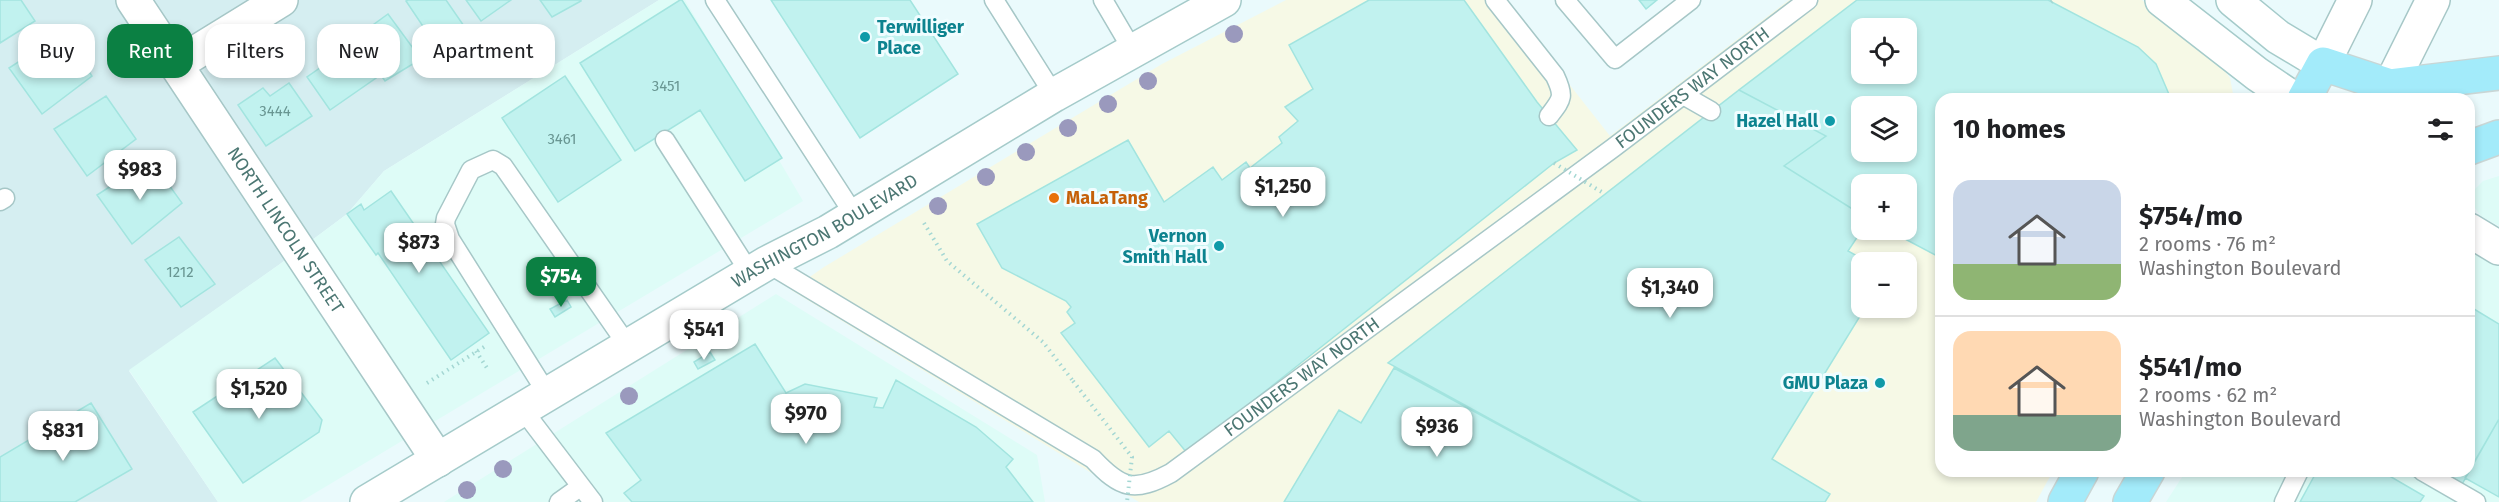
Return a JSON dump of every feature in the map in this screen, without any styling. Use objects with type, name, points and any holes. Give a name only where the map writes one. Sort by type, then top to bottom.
[{"type":"main road","name":"NORTH LINCOLN STREET","points":[[133,0],[150,24]]},
{"type":"main road","points":[[193,54],[281,0]]},
{"type":"main road","name":"WASHINGTON BOULEVARD","points":[[367,502],[759,268],[855,216],[1054,95],[1133,51],[1187,9],[1224,0]]},
{"type":"main road","points":[[2162,0],[2285,93]]},
{"type":"main road","points":[[2233,0],[2278,37],[2323,64],[2391,92],[2499,73]]},
{"type":"main road","points":[[2307,93],[2355,0]]},
{"type":"main road","points":[[2391,92],[2433,0]]},
{"type":"main road","name":"NORTH LINCOLN STREET","points":[[186,78],[438,460]]},
{"type":"main road","points":[[2475,146],[2499,137]]},
{"type":"main road","points":[[2475,234],[2499,248]]},
{"type":"main road","points":[[2065,502],[2079,477]]},
{"type":"main road","points":[[2130,502],[2145,477]]},
{"type":"lane","points":[[715,0],[855,216]]},
{"type":"lane","points":[[994,0],[1054,95]]},
{"type":"lane","points":[[1103,0],[1133,51]]},
{"type":"lane","points":[[1495,0],[1555,76],[1562,90],[1561,100],[1549,116]]},
{"type":"lane","points":[[1565,0],[1615,60],[1691,0]]},
{"type":"lane","name":"FOUNDERS WAY NORTH","points":[[759,268],[1093,459],[1122,484],[1140,487],[1171,473],[1613,148],[1808,0]]},
{"type":"lane","points":[[1683,95],[1711,111]]},
{"type":"lane","points":[[665,140],[759,268]]},
{"type":"lane","points":[[593,502],[580,487],[450,239],[445,224],[446,218],[471,170],[493,160],[503,166],[628,346]]},
{"type":"lane","points":[[2284,502],[2297,477]]},
{"type":"lane","points":[[2432,477],[2476,502]]},
{"type":"lane","points":[[560,502],[580,487]]},
{"type":"path","points":[[1554,163],[1605,194]]},
{"type":"path","points":[[924,223],[947,261],[1043,342],[1132,457],[1127,502]]},
{"type":"path","points":[[427,384],[494,341]]},
{"type":"path","points":[[476,351],[487,368]]},
{"type":"shaded area","points":[[0,0],[659,0],[555,65],[555,24],[412,24],[412,78],[534,78],[384,171],[347,214],[129,371],[218,502],[0,502]]},
{"type":"shaded area","points":[[659,0],[685,0],[803,201],[300,502],[218,502],[129,370],[347,214],[384,171],[534,78],[555,78],[555,65]]},
{"type":"shaded area","points":[[1286,0],[1503,0],[1610,136],[1789,0],[2142,0],[2215,58],[2230,78],[2233,93],[1935,93],[1935,477],[2050,477],[2036,502],[1139,502],[791,290],[824,267],[1162,64]]},
{"type":"shaded area","points":[[2499,176],[2499,226],[2481,216],[2475,208],[2475,189],[2483,181]]},
{"type":"shaded area","points":[[2475,250],[2499,264],[2499,502],[2166,502],[2182,477],[2475,477]]},
{"type":"shaded area","points":[[776,294],[1037,455],[1045,502],[444,502]]},
{"type":"building","points":[[0,0],[21,0],[35,21],[30,24],[18,24],[18,32],[0,43]]},
{"type":"building","points":[[446,0],[463,24],[421,24],[406,1]]},
{"type":"building","points":[[466,0],[511,0],[481,21]]},
{"type":"building","points":[[540,0],[581,0],[581,1],[552,17]]},
{"type":"building","points":[[680,0],[782,158],[745,181],[700,110],[635,151],[580,63]]},
{"type":"building","name":"Terwilliger Place","points":[[771,0],[910,0],[958,74],[860,138]]},
{"type":"building","name":"Vernon Smith Hall","points":[[1369,0],[1464,0],[1537,102],[1577,150],[1554,163],[1187,453],[1169,431],[1149,447],[1061,333],[1075,323],[1067,312],[1071,307],[1066,301],[1002,268],[977,224],[1128,140],[1164,202],[1213,167],[1222,180],[1246,162],[1250,168],[1282,143],[1279,137],[1298,121],[1285,107],[1313,89],[1289,45]]},
{"type":"building","points":[[1639,0],[1657,0],[1646,9]]},
{"type":"building","name":"Hazel Hall","points":[[1857,0],[2048,0],[2138,47],[2156,64],[2168,93],[1935,93],[1935,255],[1907,240],[1917,240],[1917,174],[1851,174],[1851,208],[1784,166],[1826,136],[1739,90]]},
{"type":"building","points":[[388,14],[395,24],[374,24]]},
{"type":"building","points":[[400,30],[412,47],[412,64],[400,72]]},
{"type":"building","points":[[18,62],[18,78],[89,78],[42,114],[9,68]]},
{"type":"building","points":[[317,70],[317,78],[376,78],[330,110],[307,77]]},
{"type":"building","points":[[565,76],[621,160],[558,202],[502,118]]},
{"type":"building","points":[[289,83],[312,116],[266,146],[238,105],[263,88],[270,96]]},
{"type":"building","points":[[1739,90],[1826,136],[1784,166],[1851,208],[1851,240],[1855,240],[1848,251],[1851,253],[1851,318],[1859,318],[1772,459],[1830,494],[1825,502],[1642,502],[1388,363]]},
{"type":"building","points":[[106,96],[136,139],[87,176],[54,129]]},
{"type":"building","points":[[151,160],[182,203],[132,244],[97,195]]},
{"type":"building","points":[[391,191],[489,333],[451,360],[378,253],[376,255],[347,214],[361,204],[364,210]]},
{"type":"building","points":[[179,237],[215,284],[181,307],[145,260]]},
{"type":"building","points":[[567,300],[571,307],[555,317],[550,309]]},
{"type":"building","points":[[2475,310],[2499,324],[2499,419],[2475,461]]},
{"type":"building","points":[[755,344],[786,393],[805,384],[877,398],[874,407],[883,408],[896,380],[976,427],[1013,459],[1006,467],[1033,502],[632,502],[624,493],[641,480],[606,433]]},
{"type":"building","points":[[710,352],[715,360],[698,369],[694,362]]},
{"type":"building","points":[[275,358],[322,420],[319,432],[243,483],[193,412]]},
{"type":"building","points":[[1394,368],[1641,502],[1284,502],[1339,410],[1361,423]]},
{"type":"building","points":[[91,403],[132,469],[75,502],[0,502],[0,457]]},
{"type":"building","points":[[2499,419],[2499,497],[2465,478],[2475,477],[2475,461]]},
{"type":"building","points":[[2314,477],[2391,477],[2424,496],[2420,502],[2300,502]]},
{"type":"building","points":[[2445,477],[2466,477],[2461,486]]},
{"type":"place","name":"Terwilliger Place","points":[[865,37]]},
{"type":"place","name":"Hazel Hall","points":[[1830,121]]},
{"type":"place","name":"MaLaTang","points":[[1054,198]]},
{"type":"place","name":"Vernon Smith Hall","points":[[1219,246]]},
{"type":"place","name":"GMU Plaza","points":[[1880,383]]}]
